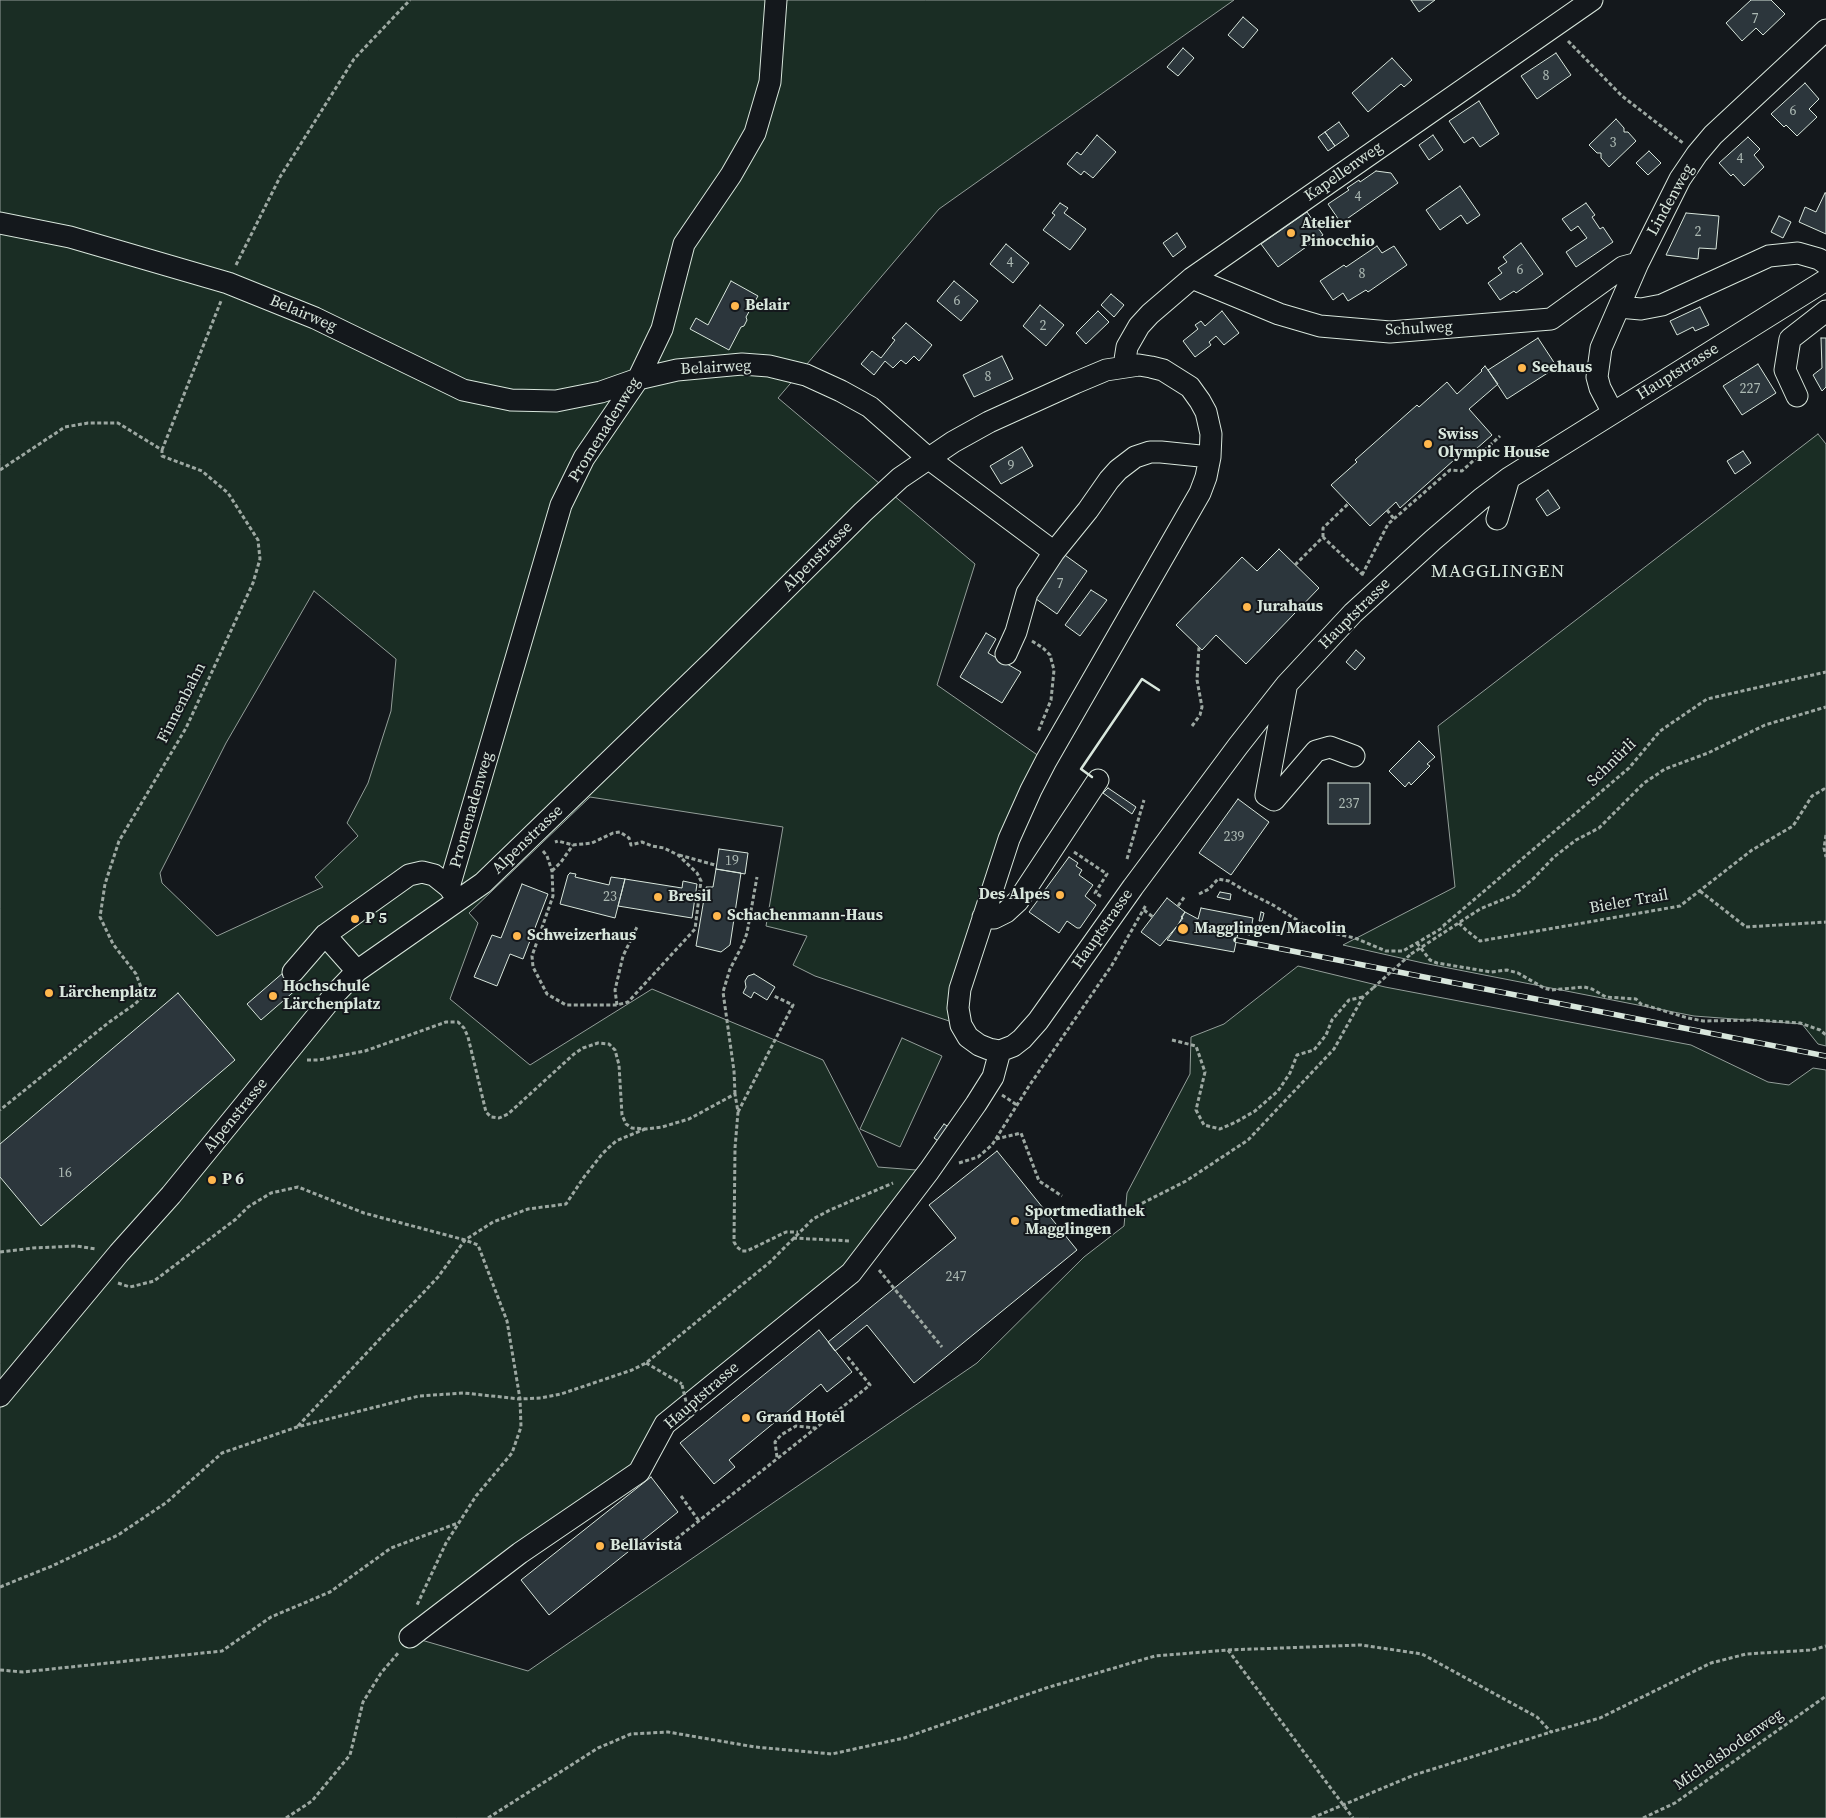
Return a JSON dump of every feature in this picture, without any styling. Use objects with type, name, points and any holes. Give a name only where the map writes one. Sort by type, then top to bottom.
[{"type":"street","name":"Promenadenweg","points":[[454,893],[561,505],[584,458],[638,379],[662,329],[684,244],[731,175],[755,133],[770,82],[776,0]]},
{"type":"street","name":"Kapellenweg","points":[[1124,366],[1130,341],[1139,326],[1150,314],[1192,278],[1592,0]]},
{"type":"street","name":"Lindenweg","points":[[1613,413],[1600,388],[1597,377],[1600,348],[1638,263],[1680,180],[1697,154],[1713,135],[1826,30]]},
{"type":"street","name":"Belairweg","points":[[0,223],[70,237],[228,282],[315,318],[463,390],[511,400],[556,401],[601,392],[638,379],[677,370],[742,364],[769,366],[806,375],[870,407],[928,458],[1054,552]]},
{"type":"street","points":[[1619,307],[1641,310],[1662,305],[1769,256],[1798,253],[1819,259],[1826,264]]},
{"type":"street","name":"Schulweg","points":[[1192,278],[1278,314],[1320,326],[1390,332],[1551,319],[1623,267],[1638,263]]},
{"type":"street","name":"Hauptstrasse","points":[[410,1637],[520,1553],[639,1472],[665,1424],[851,1273],[861,1248],[929,1171],[993,1078],[1000,1051],[1013,1046],[1022,1039],[1038,1021],[1140,893],[1238,746],[1286,685],[1352,613],[1433,540],[1508,478],[1826,280]]},
{"type":"street","points":[[1797,396],[1785,370],[1790,339],[1826,311]]},
{"type":"street","points":[[1000,1051],[979,1045],[968,1037],[961,1025],[958,1008],[960,989],[1009,839],[1046,761],[1200,494],[1210,458],[1210,423],[1200,401],[1190,387],[1157,368],[1138,365],[1124,366]]},
{"type":"street","name":"Alpenstrasse","points":[[0,1396],[119,1253],[171,1195],[335,994],[357,971],[454,893],[484,883],[900,478],[928,458],[989,422],[1106,370],[1124,366]]},
{"type":"street","points":[[601,392],[615,412]]},
{"type":"street","points":[[1006,654],[1016,632],[1027,593],[1054,552],[1118,470],[1135,456],[1150,452],[1210,458]]},
{"type":"street","points":[[1497,519],[1508,478]]},
{"type":"street","points":[[1286,685],[1266,795],[1274,800],[1316,751],[1330,747],[1354,756]]},
{"type":"street","points":[[983,917],[994,918],[1006,912],[1018,901],[1098,780]]},
{"type":"street","points":[[293,972],[325,935],[409,875],[422,872],[434,875],[454,893]]},
{"type":"street","points":[[325,935],[357,971]]},
{"type":"path","points":[[162,450],[228,282],[280,177],[354,59],[410,0]]},
{"type":"path","points":[[1553,27],[1622,96],[1697,154]]},
{"type":"path","name":"Finnenbahn","points":[[0,470],[66,427],[88,422],[118,423],[162,450],[162,456],[185,463],[202,471],[228,494],[258,540],[260,559],[253,583],[186,728],[119,840],[105,884],[100,917],[112,944],[136,974],[142,990],[141,998],[0,1110]]},
{"type":"path","points":[[1362,575],[1388,524],[1450,470],[1462,471],[1500,436]]},
{"type":"path","points":[[1295,565],[1323,537],[1323,528],[1348,504]]},
{"type":"path","points":[[1387,510],[1394,518]]},
{"type":"path","points":[[1323,537],[1368,581]]},
{"type":"path","points":[[1016,632],[1047,651],[1054,664],[1053,691],[1047,711],[1036,735]]},
{"type":"path","points":[[1192,726],[1200,715],[1202,707],[1197,680],[1198,647]]},
{"type":"path","name":"Schnürli","points":[[1198,894],[1209,889],[1218,879],[1229,881],[1305,925],[1355,938],[1386,951],[1403,951],[1443,926],[1630,768],[1660,731],[1707,699],[1826,672]]},
{"type":"path","points":[[1106,1213],[1119,1215],[1186,1181],[1248,1140],[1334,1049],[1363,997],[1420,948],[1480,909],[1514,895],[1554,857],[1576,840],[1600,828],[1644,783],[1665,769],[1708,753],[1765,725],[1826,707]]},
{"type":"path","name":"Bieler Trail","points":[[1459,923],[1480,941],[1680,906],[1752,850],[1793,826],[1812,796],[1824,789],[1826,792]]},
{"type":"path","points":[[1144,800],[1123,873],[1124,881],[1140,893],[1144,910],[1153,917]]},
{"type":"path","points":[[550,844],[558,840],[573,845],[592,843],[613,833],[620,832],[629,838],[631,845],[642,842],[664,848],[678,855],[715,865]]},
{"type":"path","points":[[1826,835],[1824,848],[1826,857]]},
{"type":"path","points":[[552,871],[573,845]]},
{"type":"path","points":[[546,846],[541,848],[552,871],[553,896],[532,956],[533,967],[546,994],[566,1005],[617,1005],[628,1002],[695,930],[701,881],[697,873],[678,855]]},
{"type":"path","points":[[1068,848],[1107,874],[1097,889]]},
{"type":"path","points":[[757,877],[747,933],[730,969],[723,992],[738,1112],[735,1148],[734,1242],[737,1247],[748,1251],[786,1232],[798,1232]]},
{"type":"path","points":[[1700,891],[1746,927],[1826,922]]},
{"type":"path","points":[[1178,906],[1185,896]]},
{"type":"path","points":[[978,1157],[992,1145],[1112,965],[1144,910]]},
{"type":"path","points":[[1443,926],[1449,929]]},
{"type":"path","points":[[617,1005],[615,990],[623,956],[637,927]]},
{"type":"path","points":[[1416,943],[1430,960],[1437,963],[1491,972],[1507,970],[1518,973],[1551,990],[1584,987],[1606,997],[1636,1000],[1641,1004],[1703,1021],[1755,1020],[1800,1023],[1820,1030],[1826,1035]]},
{"type":"path","points":[[738,1112],[793,1005],[774,996]]},
{"type":"path","points":[[1172,1040],[1196,1046],[1205,1072],[1196,1110],[1204,1125],[1220,1128],[1256,1111],[1278,1091],[1290,1073],[1297,1055],[1314,1050],[1326,1035],[1332,1020],[1349,1000],[1363,997]]},
{"type":"path","points":[[303,1060],[319,1060],[365,1052],[446,1022],[458,1022],[464,1028],[468,1037],[486,1112],[491,1117],[499,1118],[508,1114],[578,1051],[598,1044],[609,1044],[615,1050],[619,1065],[622,1115],[626,1124],[632,1128],[662,1127],[688,1119],[735,1094]]},
{"type":"path","points":[[998,1092],[1017,1105]]},
{"type":"path","points":[[297,1428],[438,1277],[465,1240],[493,1222],[528,1209],[566,1204],[603,1153],[616,1141],[646,1129]]},
{"type":"path","points":[[996,1139],[1021,1133],[1039,1180],[1062,1196]]},
{"type":"path","points":[[0,1587],[52,1566],[118,1535],[167,1502],[222,1453],[297,1428],[419,1396],[464,1393],[520,1399],[541,1398],[562,1394],[632,1370],[646,1363],[770,1262],[812,1219],[896,1182]]},
{"type":"path","points":[[115,1282],[130,1288],[154,1281],[236,1219],[248,1207],[271,1193],[298,1187],[364,1213],[478,1245],[507,1320],[520,1399],[521,1426],[512,1452],[476,1496],[446,1543],[417,1606],[410,1637],[381,1673],[362,1702],[350,1755],[312,1800],[286,1818]]},
{"type":"path","points":[[793,1238],[861,1248],[942,1346]]},
{"type":"path","points":[[0,1252],[76,1246],[119,1253]]},
{"type":"path","points":[[670,1543],[870,1385],[846,1355]]},
{"type":"path","points":[[646,1363],[682,1385],[690,1418]]},
{"type":"path","points":[[777,1458],[775,1442],[781,1435],[796,1426],[815,1428]]},
{"type":"path","points":[[681,1496],[699,1521]]},
{"type":"path","points":[[0,1670],[22,1672],[222,1651],[271,1617],[330,1592],[391,1548],[459,1522]]},
{"type":"path","points":[[488,1818],[598,1748],[631,1734],[668,1732],[755,1747],[832,1754],[904,1738],[1046,1688],[1155,1656],[1228,1650],[1361,1645],[1422,1654],[1538,1717],[1551,1732]]},
{"type":"path","points":[[1312,1818],[1414,1775],[1600,1718],[1711,1664],[1746,1654],[1812,1650],[1826,1646]]},
{"type":"path","points":[[1228,1650],[1353,1818]]},
{"type":"path","name":"Michelsbodenweg","points":[[1643,1818],[1675,1803],[1826,1696]]},
{"type":"green space","points":[[0,0],[1234,0],[939,209],[778,398],[975,564],[937,685],[1046,761],[1009,839],[961,1025],[815,976],[793,965],[807,936],[766,926],[783,827],[590,797],[469,913],[478,923],[450,999],[530,1065],[652,989],[823,1060],[878,1167],[929,1171],[867,1254],[665,1424],[639,1472],[411,1637],[528,1671],[977,1363],[1084,1257],[1124,1226],[1127,1193],[1190,1074],[1191,1037],[1224,1024],[1298,966],[1385,987],[1691,1045],[1768,1082],[1789,1085],[1813,1068],[1826,1070],[1826,1818],[0,1818]],"holes":[[[314,591],[396,659],[391,711],[368,783],[347,823],[358,836],[315,877],[323,887],[217,936],[162,883],[160,873],[226,743]]]},
{"type":"green space","points":[[1818,434],[1826,444],[1826,1046],[1818,1044],[1802,1024],[1694,1016],[1423,963],[1343,945],[1455,887],[1438,726]]},
{"type":"green space","points":[[902,1038],[942,1056],[900,1147],[860,1129]]},
{"type":"building","points":[[1411,0],[1435,0],[1419,12]]},
{"type":"building","points":[[1751,0],[1771,0],[1785,14],[1763,35],[1756,28],[1742,41],[1726,23]]},
{"type":"building","points":[[1243,17],[1258,30],[1243,48],[1228,35]]},
{"type":"building","points":[[1183,48],[1194,58],[1178,76],[1167,67]]},
{"type":"building","points":[[1556,53],[1571,75],[1537,99],[1521,76]]},
{"type":"building","points":[[1392,58],[1412,80],[1404,87],[1401,84],[1368,112],[1352,93]]},
{"type":"building","points":[[1805,83],[1819,99],[1809,109],[1817,117],[1797,136],[1786,125],[1784,127],[1771,114]]},
{"type":"building","points":[[1479,101],[1499,134],[1480,147],[1473,137],[1464,143],[1449,121]]},
{"type":"building","points":[[1616,119],[1624,128],[1624,132],[1628,132],[1636,141],[1609,167],[1601,158],[1601,153],[1597,153],[1589,145]]},
{"type":"building","points":[[1339,122],[1349,136],[1335,146],[1325,132]]},
{"type":"building","points":[[1325,132],[1335,146],[1328,151],[1318,137]]},
{"type":"building","points":[[1097,135],[1116,152],[1093,178],[1084,171],[1081,175],[1067,164],[1077,152],[1081,155]]},
{"type":"building","points":[[1433,135],[1443,150],[1429,160],[1419,145]]},
{"type":"building","points":[[1748,137],[1760,149],[1754,155],[1764,167],[1744,186],[1719,163]]},
{"type":"building","points":[[1649,151],[1661,163],[1648,175],[1636,163]]},
{"type":"building","points":[[1376,171],[1391,173],[1398,183],[1341,223],[1328,204],[1349,190],[1347,188]]},
{"type":"building","points":[[1460,186],[1480,215],[1467,224],[1461,215],[1440,230],[1426,210]]},
{"type":"building","points":[[1825,193],[1826,234],[1799,222],[1805,207],[1816,212]]},
{"type":"building","points":[[1060,203],[1068,208],[1064,213],[1086,229],[1070,250],[1043,230],[1055,215],[1052,213]]},
{"type":"building","points":[[1586,203],[1595,215],[1592,217],[1600,229],[1603,227],[1613,242],[1576,267],[1566,252],[1587,238],[1578,226],[1571,231],[1562,219]]},
{"type":"building","points":[[1307,212],[1323,235],[1278,267],[1261,244]]},
{"type":"building","points":[[1686,213],[1719,216],[1716,249],[1699,248],[1698,259],[1666,255]]},
{"type":"building","points":[[1779,216],[1791,222],[1783,238],[1771,232]]},
{"type":"building","points":[[1177,233],[1186,247],[1173,257],[1163,243]]},
{"type":"building","points":[[1521,243],[1543,274],[1516,293],[1514,291],[1500,300],[1488,283],[1502,273],[1498,268],[1507,262],[1503,257]]},
{"type":"building","points":[[1006,244],[1029,263],[1013,283],[990,264]]},
{"type":"building","points":[[1377,246],[1382,253],[1394,246],[1407,265],[1368,292],[1366,290],[1348,301],[1343,293],[1333,300],[1320,281],[1344,265],[1346,267]]},
{"type":"building","name":"Belair","points":[[731,281],[758,296],[746,317],[747,320],[744,326],[741,327],[729,350],[690,329],[696,318],[708,325]]},
{"type":"building","points":[[954,281],[978,301],[961,321],[937,301]]},
{"type":"building","points":[[1111,294],[1124,305],[1114,317],[1101,305]]},
{"type":"building","points":[[1040,305],[1064,325],[1046,346],[1023,326]]},
{"type":"building","points":[[1700,307],[1709,325],[1695,331],[1693,327],[1677,335],[1670,321]]},
{"type":"building","points":[[1098,311],[1109,322],[1086,344],[1076,333]]},
{"type":"building","points":[[1222,311],[1239,333],[1224,345],[1216,336],[1209,342],[1211,345],[1195,357],[1183,341],[1198,329],[1195,325],[1201,321],[1205,326]]},
{"type":"building","points":[[906,323],[932,345],[919,361],[914,356],[906,364],[901,360],[893,368],[885,361],[874,375],[861,364],[872,351],[881,358],[895,340],[892,338]]},
{"type":"building","name":"Seehaus","points":[[1538,338],[1557,367],[1507,399],[1488,370]]},
{"type":"building","points":[[1821,338],[1826,338],[1826,387],[1822,391],[1813,375],[1822,368]]},
{"type":"building","points":[[1002,356],[1013,379],[974,397],[963,375]]},
{"type":"building","points":[[1758,364],[1776,393],[1742,415],[1723,386]]},
{"type":"building","name":"Swiss Olympic House","points":[[1485,366],[1498,384],[1469,409],[1492,435],[1467,457],[1463,452],[1400,508],[1396,502],[1370,526],[1331,485],[1357,462],[1355,460],[1417,405],[1419,407],[1447,382],[1457,394]]},
{"type":"building","points":[[1022,447],[1033,466],[1001,484],[990,466]]},
{"type":"building","points":[[1743,451],[1751,463],[1735,474],[1727,461]]},
{"type":"building","points":[[1548,490],[1560,508],[1547,516],[1536,499]]},
{"type":"building","name":"Jurahaus","points":[[1279,549],[1319,588],[1246,664],[1216,635],[1202,650],[1176,625],[1242,557],[1257,571]]},
{"type":"building","points":[[1062,553],[1087,571],[1057,614],[1032,596]]},
{"type":"building","points":[[1091,590],[1107,600],[1080,636],[1065,625]]},
{"type":"building","points":[[986,633],[996,639],[988,653],[1021,672],[1002,703],[960,677]]},
{"type":"building","points":[[1356,650],[1365,658],[1355,670],[1346,662]]},
{"type":"building","points":[[1419,741],[1435,757],[1427,764],[1430,766],[1411,785],[1409,782],[1405,787],[1389,771]]},
{"type":"building","points":[[1328,783],[1370,783],[1370,824],[1328,824]]},
{"type":"building","points":[[1108,788],[1136,807],[1132,814],[1103,793]]},
{"type":"building","points":[[1238,799],[1269,822],[1231,875],[1199,853]]},
{"type":"building","points":[[719,849],[748,853],[745,874],[716,869]]},
{"type":"building","name":"Des Alpes","points":[[1069,857],[1078,863],[1076,866],[1082,870],[1079,875],[1093,885],[1085,896],[1096,905],[1080,928],[1067,921],[1059,933],[1029,912],[1038,900],[1034,896],[1038,891],[1042,894]]},
{"type":"building","name":"Schachenmann-Haus","points":[[716,869],[741,873],[730,945],[721,952],[696,946],[706,887],[713,887]]},
{"type":"building","name":"Bresil","points":[[570,873],[576,874],[575,877],[609,885],[611,877],[625,879],[615,918],[560,904]]},
{"type":"building","name":"Bresil","points":[[625,879],[682,888],[683,881],[697,884],[692,918],[618,906]]},
{"type":"building","name":"Schweizerhaus","points":[[522,884],[548,894],[523,959],[510,954],[497,986],[474,977],[492,935],[501,938]]},
{"type":"building","points":[[1220,892],[1231,894],[1230,900],[1217,897]]},
{"type":"building","points":[[1167,898],[1185,912],[1178,925],[1160,946],[1141,932]]},
{"type":"building","points":[[1201,908],[1253,918],[1250,935],[1238,933],[1234,952],[1167,940],[1183,918],[1181,917],[1185,912],[1198,919]]},
{"type":"building","points":[[1261,912],[1264,913],[1262,921],[1259,921]]},
{"type":"building","name":"Hochschule Lärchenplatz","points":[[284,972],[298,988],[261,1020],[247,1004]]},
{"type":"building","points":[[754,974],[775,987],[767,1000],[754,992],[751,998],[743,993],[746,987],[745,981],[748,976]]},
{"type":"building","points":[[178,993],[235,1060],[41,1226],[0,1177],[0,1144]]},
{"type":"building","points":[[944,1124],[952,1129],[941,1143],[934,1138]]},
{"type":"building","points":[[997,1151],[1077,1250],[914,1383],[867,1325],[835,1351],[828,1342],[956,1238],[929,1205]]},
{"type":"building","name":"Grand Hotel","points":[[819,1330],[852,1372],[827,1392],[821,1384],[729,1460],[735,1467],[714,1484],[680,1443]]},
{"type":"building","name":"Bellavista","points":[[651,1477],[678,1512],[549,1615],[521,1580]]},
{"type":"railway","points":[[1236,940],[1826,1056]]},
{"type":"wall","points":[[1092,777],[1081,769],[1142,679],[1159,690]]},
{"type":"place","name":"Atelier Pinocchio","points":[[1291,233]]},
{"type":"place","name":"Belair","points":[[735,306]]},
{"type":"place","name":"Seehaus","points":[[1522,368]]},
{"type":"place","name":"Swiss Olympic House","points":[[1428,444]]},
{"type":"place","name":"Jurahaus","points":[[1247,607]]},
{"type":"place","name":"Des Alpes","points":[[1060,895]]},
{"type":"place","name":"Bresil","points":[[658,897]]},
{"type":"place","name":"Schachenmann-Haus","points":[[717,916]]},
{"type":"place","name":"P 5","points":[[355,919]]},
{"type":"place","name":"Magglingen/Macolin","points":[[1183,929]]},
{"type":"place","name":"Schweizerhaus","points":[[517,936]]},
{"type":"place","name":"Lärchenplatz","points":[[49,993]]},
{"type":"place","name":"Hochschule Lärchenplatz","points":[[273,996]]},
{"type":"place","name":"P 6","points":[[212,1180]]},
{"type":"place","name":"Sportmediathek Magglingen","points":[[1015,1221]]},
{"type":"place","name":"Grand Hotel","points":[[746,1418]]},
{"type":"place","name":"Bellavista","points":[[600,1546]]},
{"type":"district","name":"MAGGLINGEN","points":[[1498,572]]}]
